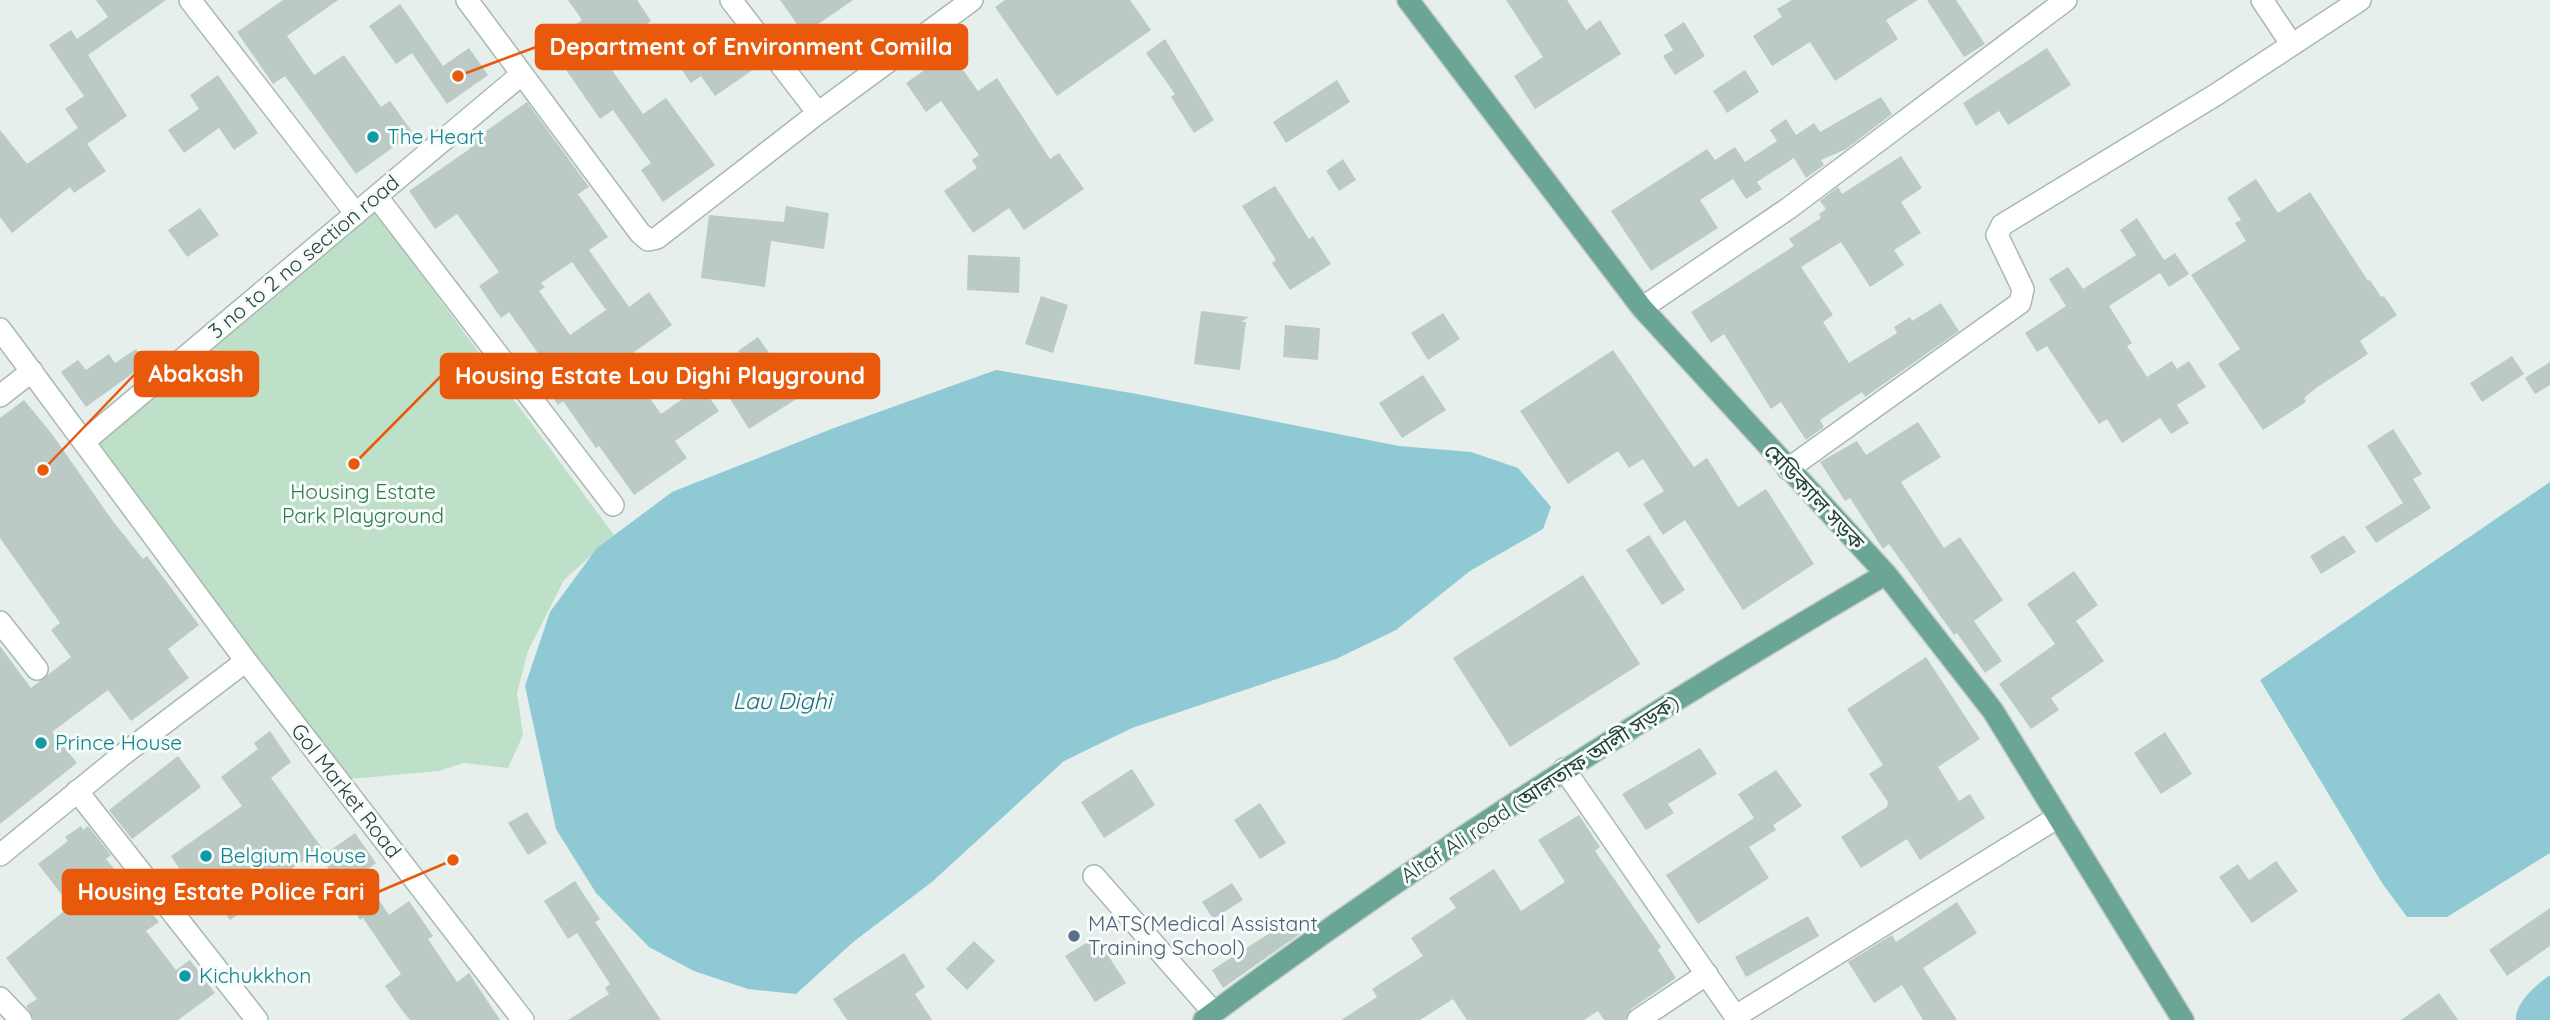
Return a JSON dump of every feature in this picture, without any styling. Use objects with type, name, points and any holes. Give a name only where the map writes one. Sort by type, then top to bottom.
[{"type":"main road","name":"মেডিক্যাল সড়ক","points":[[1408,0],[1642,308],[1886,574],[1993,711],[2182,1020]]},
{"type":"main road","name":"Altaf Ali road (আলতাফ আলী সড়ক)","points":[[1209,1016],[1317,937],[1564,769],[1886,574]]},
{"type":"street","points":[[190,0],[356,214]]},
{"type":"street","points":[[467,0],[640,233],[648,240],[657,238],[818,113],[972,0]]},
{"type":"street","points":[[731,0],[818,113]]},
{"type":"street","points":[[1642,308],[1789,208],[2066,0]]},
{"type":"street","points":[[2262,0],[2292,45]]},
{"type":"street","points":[[1788,469],[2020,303],[2023,289],[1999,245],[1997,235],[2003,225],[2217,94],[2360,0]]},
{"type":"street","name":"3 no to 2 no section road","points":[[85,441],[522,74]]},
{"type":"street","points":[[377,197],[613,505]]},
{"type":"street","name":"Gol Market Road","points":[[0,329],[246,661],[523,1020]]},
{"type":"street","points":[[0,396],[32,371]]},
{"type":"street","points":[[0,622],[37,668]]},
{"type":"street","points":[[0,855],[77,790],[246,661]]},
{"type":"street","points":[[1564,769],[1737,1018],[2058,817]]},
{"type":"street","points":[[77,790],[257,1020]]},
{"type":"street","points":[[1094,876],[1209,1016]]},
{"type":"street","points":[[1638,1020],[1707,974]]},
{"type":"street","points":[[0,998],[21,1020]]},
{"type":"green space","name":"Housing Estate Park Playground","points":[[375,212],[614,535],[564,580],[528,651],[517,693],[523,735],[508,768],[464,763],[439,771],[349,779],[219,619],[94,442]]},
{"type":"water","name":"Lau Dighi","points":[[996,370],[1137,394],[1399,446],[1471,452],[1518,468],[1551,507],[1543,529],[1470,571],[1396,630],[1336,659],[1132,728],[1064,761],[933,881],[852,943],[796,994],[748,989],[694,971],[649,947],[596,893],[556,829],[525,686],[550,612],[597,548],[672,492],[834,428]]},
{"type":"water","points":[[2550,482],[2550,853],[2447,917],[2407,917],[2382,883],[2260,680]]},
{"type":"water","points":[[2550,975],[2550,1020],[2516,1020],[2523,1001]]},
{"type":"building","points":[[96,0],[166,0],[88,55],[127,116],[87,144],[106,171],[74,193],[70,187],[12,233],[0,217],[0,130],[27,164],[78,128],[65,109],[84,96],[49,45],[71,30],[77,39],[108,17]]},
{"type":"building","points":[[283,0],[338,0],[287,36],[314,75],[344,55],[381,107],[390,101],[413,133],[356,174],[285,76],[273,84],[237,32]]},
{"type":"building","points":[[568,0],[637,0],[651,21],[602,56],[643,114],[666,98],[715,165],[663,202],[641,170],[651,163],[613,110],[600,119],[548,44],[582,20]]},
{"type":"building","points":[[780,0],[853,0],[804,34]]},
{"type":"building","points":[[1005,0],[1130,0],[1151,30],[1057,96],[995,7]]},
{"type":"building","points":[[1506,0],[1567,0],[1586,30],[1600,20],[1621,54],[1535,109],[1514,76],[1543,57]]},
{"type":"building","points":[[1792,0],[1918,0],[1886,20],[1898,39],[1835,81],[1810,42],[1772,66],[1753,36],[1782,17],[1777,9]]},
{"type":"building","points":[[1927,0],[1956,0],[1985,44],[1964,57]]},
{"type":"building","points":[[400,4],[443,66],[469,48],[488,75],[447,104],[412,53],[396,64],[369,26]]},
{"type":"building","points":[[1684,22],[1705,56],[1675,75],[1663,56],[1673,50],[1664,35]]},
{"type":"building","points":[[732,31],[757,67],[715,96],[701,76],[691,83],[680,67]]},
{"type":"building","points":[[1165,39],[1214,120],[1194,133],[1171,97],[1175,94],[1146,53]]},
{"type":"building","points":[[2047,48],[2071,85],[2008,125],[1999,111],[1976,126],[1963,103]]},
{"type":"building","points":[[950,52],[978,91],[997,78],[1050,159],[1059,153],[1084,189],[1024,230],[1009,208],[973,233],[944,191],[977,168],[972,160],[979,155],[941,101],[926,112],[906,83]]},
{"type":"building","points":[[1745,70],[1759,92],[1727,113],[1713,91]]},
{"type":"building","points":[[218,75],[258,133],[234,150],[219,128],[184,153],[168,130],[199,109],[190,95]]},
{"type":"building","points":[[1337,80],[1350,102],[1286,143],[1273,122]]},
{"type":"building","points":[[1881,97],[1892,114],[1846,149],[1821,160],[1824,165],[1806,178],[1794,158],[1757,182],[1762,189],[1746,199],[1733,179],[1700,200],[1718,228],[1651,271],[1611,211],[1707,149],[1715,160],[1735,147],[1745,162],[1777,141],[1770,130],[1786,119],[1796,135],[1814,123],[1820,132]]},
{"type":"building","points":[[527,102],[589,187],[578,194],[608,237],[589,250],[629,307],[649,292],[672,325],[623,360],[661,414],[701,386],[719,411],[675,441],[687,458],[634,495],[563,401],[558,405],[529,364],[540,356],[509,312],[501,318],[479,286],[499,272],[457,214],[435,229],[409,191],[471,148],[468,144]],"holes":[[[572,262],[606,310],[570,335],[539,291],[545,287],[541,283]]]},
{"type":"building","points":[[1901,156],[1922,188],[1901,202],[1921,233],[1894,250],[1904,265],[1870,287],[1841,242],[1801,267],[1833,315],[1823,322],[1849,363],[1897,333],[1894,327],[1910,317],[1912,321],[1941,303],[1959,331],[1865,397],[1862,392],[1820,420],[1824,427],[1806,440],[1781,402],[1771,409],[1724,334],[1711,343],[1691,312],[1794,246],[1789,239],[1821,218],[1819,214],[1826,209],[1820,201],[1838,187],[1842,194]]},
{"type":"building","points":[[1343,159],[1356,180],[1339,191],[1326,171]]},
{"type":"building","points":[[2256,179],[2278,213],[2310,192],[2368,281],[2370,280],[2381,297],[2384,296],[2397,315],[2360,341],[2368,354],[2316,388],[2304,398],[2306,402],[2263,430],[2218,364],[2240,349],[2191,275],[2246,241],[2235,223],[2241,220],[2227,198]]},
{"type":"building","points":[[1275,186],[1309,239],[1313,236],[1331,264],[1290,290],[1272,263],[1276,260],[1242,206]]},
{"type":"building","points":[[786,206],[829,213],[824,249],[771,241],[765,287],[701,278],[709,215],[784,222]]},
{"type":"building","points":[[200,208],[219,235],[187,257],[168,230]]},
{"type":"building","points":[[2137,218],[2164,260],[2175,253],[2189,274],[2169,287],[2160,273],[2109,306],[2132,343],[2127,346],[2147,377],[2172,361],[2177,369],[2189,361],[2206,387],[2177,405],[2189,423],[2171,434],[2160,418],[2122,443],[2107,419],[2099,424],[2047,346],[2037,352],[2025,333],[2066,306],[2049,279],[2068,267],[2083,289],[2136,255],[2120,230]]},
{"type":"building","points":[[968,255],[1020,257],[1019,293],[967,290]]},
{"type":"building","points":[[1041,296],[1068,305],[1053,353],[1025,344]]},
{"type":"building","points":[[1201,311],[1249,317],[1241,322],[1246,322],[1240,370],[1194,364]]},
{"type":"building","points":[[1443,313],[1460,339],[1428,360],[1411,333]]},
{"type":"building","points":[[1285,325],[1320,328],[1318,360],[1283,357]]},
{"type":"building","points":[[758,337],[774,360],[782,355],[806,393],[749,429],[725,391],[753,373],[738,351]]},
{"type":"building","points":[[136,349],[147,363],[86,407],[61,372],[78,360],[86,370],[109,354],[115,363]]},
{"type":"building","points":[[1613,350],[1694,467],[1707,458],[1738,507],[1766,489],[1814,564],[1743,610],[1685,520],[1663,535],[1643,504],[1664,491],[1643,459],[1629,468],[1618,451],[1568,484],[1520,411]]},
{"type":"building","points":[[2512,356],[2524,374],[2482,402],[2470,383]]},
{"type":"building","points":[[2550,362],[2550,385],[2535,394],[2525,378]]},
{"type":"building","points":[[1423,375],[1446,410],[1402,438],[1379,403]]},
{"type":"building","points":[[24,400],[52,434],[112,520],[143,559],[147,556],[199,625],[168,649],[189,678],[131,721],[108,690],[52,732],[77,763],[0,824],[0,646],[31,688],[71,657],[51,630],[60,623],[0,538],[0,418]]},
{"type":"building","points":[[1918,422],[1941,457],[1901,482],[1944,548],[1960,537],[2003,600],[1974,621],[2002,661],[1985,673],[1957,633],[1954,635],[1889,544],[1883,549],[1850,498],[1845,501],[1820,462],[1857,441],[1866,455]]},
{"type":"building","points":[[2393,429],[2422,474],[2413,479],[2431,508],[2376,543],[2365,527],[2403,503],[2367,446]]},
{"type":"building","points":[[1649,535],[1685,590],[1662,605],[1626,550]]},
{"type":"building","points":[[2344,535],[2356,552],[2321,574],[2310,556]]},
{"type":"building","points":[[2074,571],[2098,605],[2076,621],[2104,661],[2051,698],[2059,710],[2031,729],[1999,684],[2055,644],[2027,604]]},
{"type":"building","points":[[1583,575],[1640,664],[1510,747],[1453,658]]},
{"type":"building","points":[[1926,657],[1980,739],[1938,767],[1959,801],[1970,794],[1985,818],[1920,860],[1907,839],[1861,868],[1841,837],[1887,807],[1888,802],[1869,774],[1883,765],[1847,709]]},
{"type":"building","points":[[270,731],[291,762],[271,778],[322,848],[274,881],[278,887],[230,920],[203,882],[193,889],[171,856],[242,806],[221,777],[258,749],[254,743]]},
{"type":"building","points":[[2165,732],[2192,774],[2161,794],[2134,753]]},
{"type":"building","points":[[1700,748],[1717,774],[1668,804],[1674,813],[1646,830],[1622,794]]},
{"type":"building","points":[[178,756],[201,787],[132,839],[109,810]]},
{"type":"building","points":[[1132,769],[1155,805],[1104,838],[1081,802]]},
{"type":"building","points":[[1776,770],[1802,806],[1773,825],[1776,830],[1749,847],[1769,878],[1698,924],[1666,875],[1754,818],[1738,794]]},
{"type":"building","points":[[1260,803],[1286,843],[1260,859],[1234,820]]},
{"type":"building","points":[[527,812],[547,843],[528,855],[508,823]]},
{"type":"building","points":[[1579,815],[1600,847],[1595,851],[1661,947],[1658,950],[1676,978],[1631,1009],[1625,1020],[1604,1020],[1598,1011],[1584,1020],[1467,1020],[1453,999],[1420,1020],[1341,1020],[1377,997],[1372,989],[1423,956],[1411,938],[1456,908],[1449,898],[1494,869],[1521,911],[1565,882],[1538,840]]},
{"type":"building","points":[[81,826],[83,830],[88,826],[111,855],[106,859],[159,922],[146,931],[176,970],[190,960],[215,993],[178,1020],[34,1020],[26,1006],[37,999],[6,958],[68,908],[63,902],[66,900],[38,864],[68,841],[65,837]]},
{"type":"building","points":[[355,833],[376,863],[361,874],[389,915],[409,901],[433,936],[428,939],[457,982],[469,973],[500,1020],[410,1020],[401,1009],[385,986],[401,974],[363,918],[360,920],[321,857]]},
{"type":"building","points":[[2276,861],[2298,891],[2252,923],[2219,877],[2238,864],[2249,880]]},
{"type":"building","points":[[575,881],[600,919],[595,922],[661,1020],[568,1020],[609,994],[605,988],[610,984],[577,933],[568,939],[544,901]]},
{"type":"building","points":[[1232,883],[1243,900],[1213,919],[1202,902]]},
{"type":"building","points":[[1957,902],[1977,933],[1923,968],[1957,1020],[1923,1020],[1902,985],[1874,1003],[1848,962],[1892,935],[1896,942]]},
{"type":"building","points":[[2550,908],[2550,946],[2507,976],[2489,950]]},
{"type":"building","points":[[1808,916],[1819,936],[1746,977],[1735,957]]},
{"type":"building","points":[[1295,917],[1304,931],[1223,988],[1212,970]]},
{"type":"building","points":[[1096,937],[1126,983],[1095,1002],[1065,956]]},
{"type":"building","points":[[974,941],[995,961],[967,990],[946,969]]},
{"type":"building","points":[[904,953],[925,987],[915,994],[932,1020],[847,1020],[833,999]]},
{"type":"building","points":[[2439,993],[2458,1020],[2401,1020]]},
{"type":"place","name":"Department of Environment Comilla","points":[[458,76]]},
{"type":"place","name":"The Heart","points":[[373,137]]},
{"type":"place","name":"Housing Estate Lau Dighi Playground","points":[[354,464]]},
{"type":"place","name":"Abakash","points":[[43,470]]},
{"type":"place","name":"Prince House","points":[[41,743]]},
{"type":"place","name":"Belgium House","points":[[206,856]]},
{"type":"place","name":"Housing Estate Police Fari","points":[[453,860]]},
{"type":"place","name":"MATS(Medical Assistant Training School)","points":[[1074,936]]},
{"type":"place","name":"Kichukkhon","points":[[185,976]]}]
